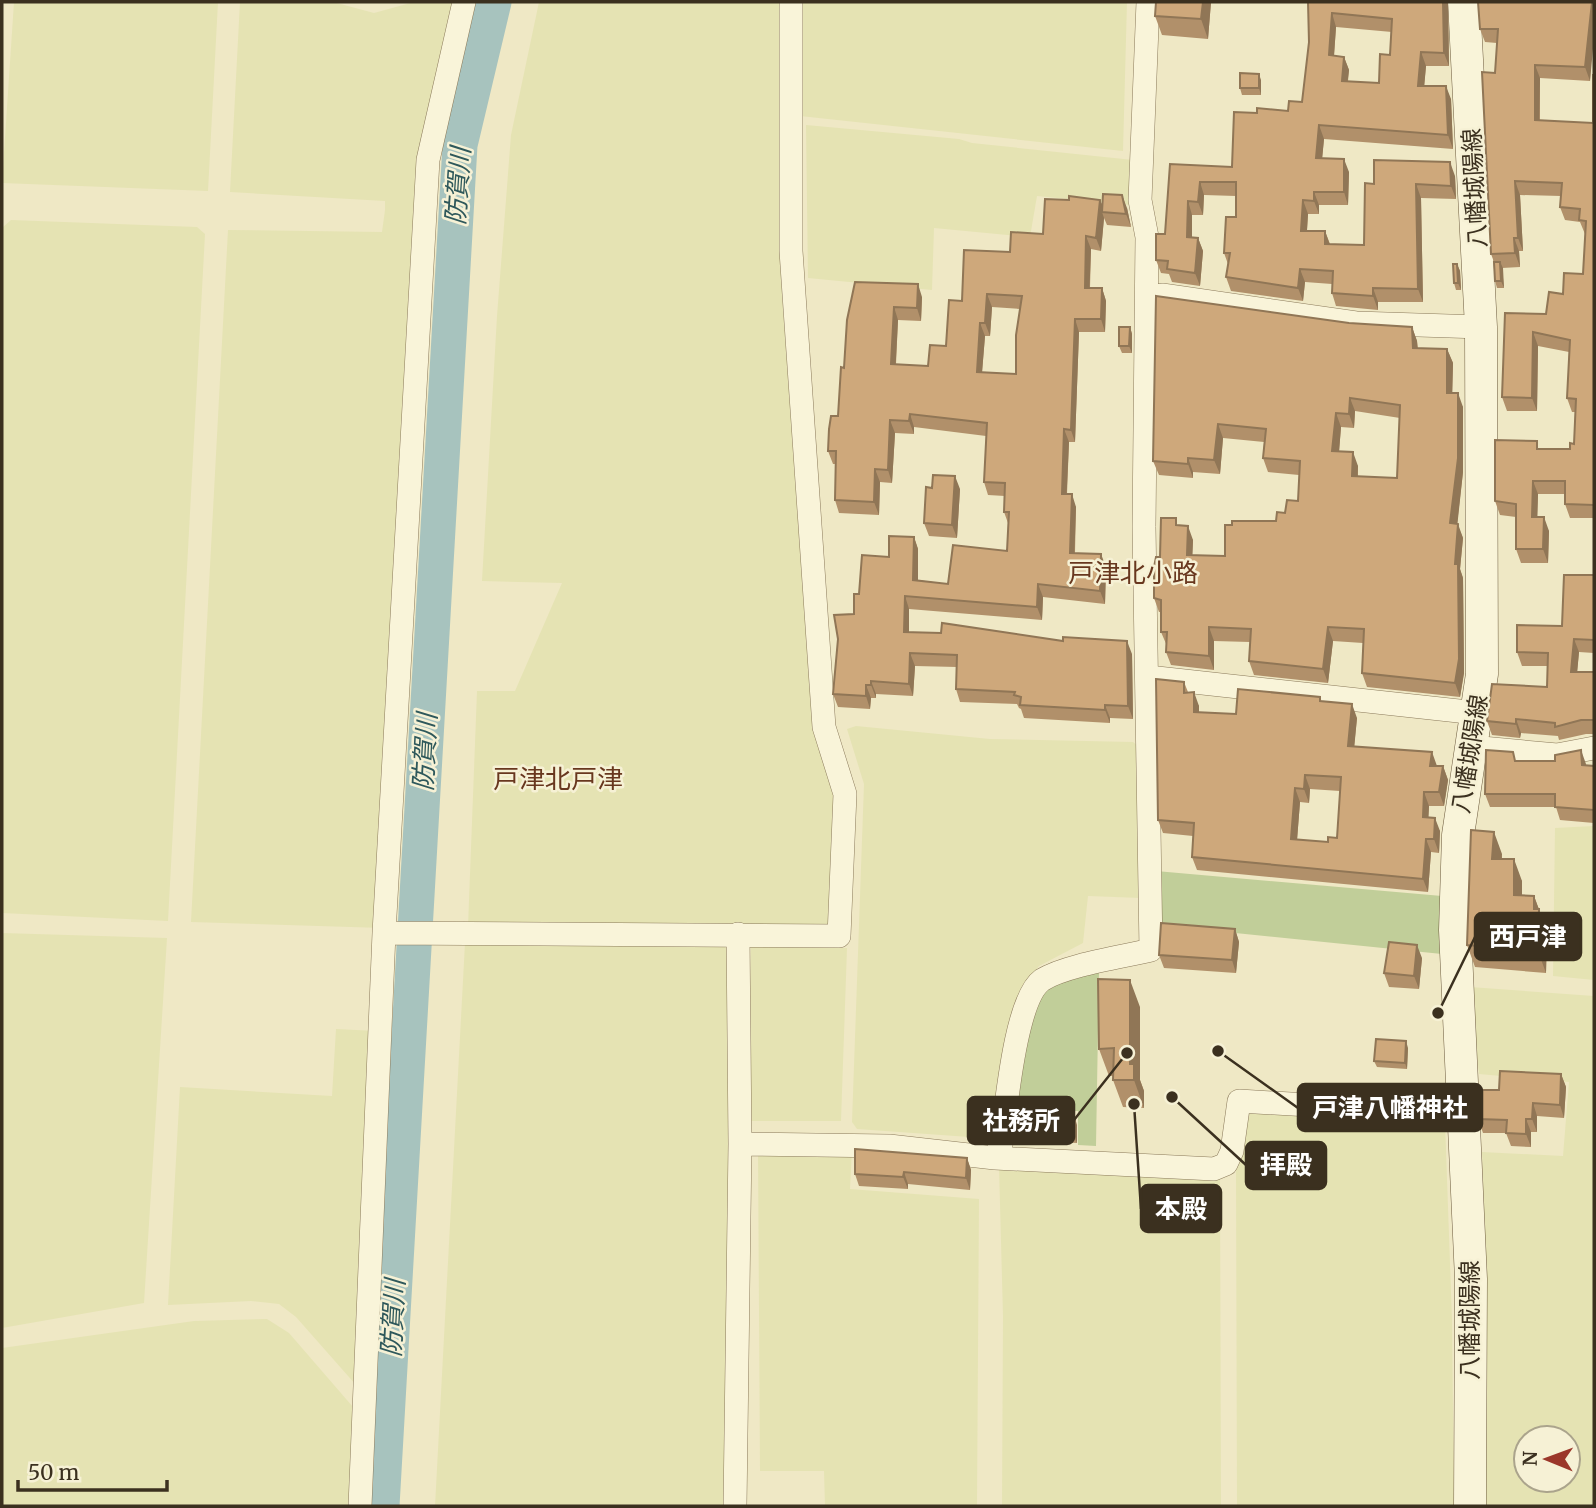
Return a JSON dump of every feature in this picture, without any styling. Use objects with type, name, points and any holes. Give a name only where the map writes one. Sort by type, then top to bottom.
[{"type":"main road","name":"八幡城陽線","points":[[1465,2],[1481,327],[1482,674],[1458,835],[1455,930],[1471,1279],[1470,1506]]},
{"type":"street","points":[[360,1506],[384,933],[429,160],[464,2]]},
{"type":"street","points":[[384,933],[839,936],[845,794],[824,727],[792,251],[790,2]]},
{"type":"street","points":[[995,1158],[1001,1145],[1018,1031],[1031,992],[1054,974],[1151,950],[1144,527],[1147,237],[1140,200],[1148,2]]},
{"type":"street","points":[[1147,300],[1161,295],[1356,323],[1481,327]]},
{"type":"street","points":[[1148,677],[1477,713]]},
{"type":"street","points":[[1471,747],[1557,755],[1594,748]]},
{"type":"street","points":[[735,1506],[740,1144],[738,934]]},
{"type":"street","points":[[740,1144],[889,1146],[995,1158],[1214,1168],[1226,1164],[1232,1151],[1239,1101],[1464,1114]]},
{"type":"shaded area","points":[[14,2],[218,2],[208,191],[2,183]]},
{"type":"shaded area","points":[[240,2],[333,2],[374,13],[414,2],[457,2],[434,136],[383,928],[191,922],[228,230],[382,232],[385,210],[385,201],[230,192]]},
{"type":"shaded area","points":[[539,2],[779,2],[782,294],[814,728],[835,795],[829,927],[468,927],[477,691],[515,691],[562,583],[482,581],[497,316],[511,135]]},
{"type":"shaded area","points":[[800,2],[1127,2],[1123,151],[800,116]]},
{"type":"shaded area","points":[[806,125],[959,139],[972,143],[1133,160],[1131,205],[1037,196],[1030,237],[934,228],[932,290],[808,278]]},
{"type":"shaded area","points":[[11,220],[197,227],[205,234],[168,921],[2,913],[2,228]]},
{"type":"shaded area","points":[[856,726],[990,739],[1133,742],[1138,746],[1141,898],[1088,896],[1083,943],[1039,966],[1025,985],[992,1133],[983,1138],[857,1129],[852,1122],[864,784],[847,729]]},
{"type":"shaded area","points":[[1594,826],[1594,980],[1553,976],[1555,828]]},
{"type":"shaded area","points":[[2,933],[167,938],[144,1303],[2,1328]]},
{"type":"shaded area","points":[[717,942],[729,950],[732,1506],[435,1506],[465,943]]},
{"type":"shaded area","points":[[751,947],[847,948],[841,1121],[749,1121]]},
{"type":"shaded area","points":[[1470,987],[1594,996],[1594,1506],[1483,1506],[1487,1295],[1482,1152],[1563,1156],[1569,1082],[1479,1074]]},
{"type":"shaded area","points":[[336,1029],[376,1031],[356,1385],[296,1317],[279,1304],[251,1301],[168,1305],[180,1087],[332,1096]]},
{"type":"shaded area","points":[[1242,1109],[1445,1122],[1452,1320],[1454,1506],[1237,1506],[1236,1171]]},
{"type":"shaded area","points":[[758,1149],[852,1149],[850,1189],[979,1199],[977,1506],[825,1506],[824,1471],[760,1471]]},
{"type":"shaded area","points":[[999,1166],[1220,1177],[1221,1506],[1002,1506],[1003,1316]]},
{"type":"shaded area","points":[[267,1319],[289,1333],[353,1407],[357,1506],[2,1506],[2,1348],[194,1321]]},
{"type":"green space","points":[[1156,871],[1442,896],[1442,954],[1157,925]]},
{"type":"green space","points":[[1099,972],[1096,1146],[1078,1145],[1078,1111],[1017,1110],[1026,1031],[1046,985]]},
{"type":"building","points":[[1156,2],[1203,2],[1201,19],[1155,16]]},
{"type":"building","points":[[1308,2],[1443,2],[1444,53],[1421,52],[1418,86],[1446,86],[1448,135],[1319,125],[1316,158],[1344,159],[1344,192],[1314,192],[1314,201],[1303,200],[1301,231],[1325,231],[1325,244],[1364,245],[1365,183],[1374,184],[1374,160],[1450,162],[1451,186],[1416,184],[1418,289],[1373,288],[1373,296],[1332,293],[1333,271],[1300,269],[1298,288],[1226,277],[1230,253],[1224,253],[1226,217],[1236,217],[1236,182],[1200,182],[1198,202],[1188,201],[1187,237],[1198,238],[1195,273],[1167,269],[1168,261],[1156,260],[1156,234],[1165,234],[1170,164],[1232,167],[1234,112],[1257,113],[1257,108],[1288,111],[1289,101],[1302,102],[1309,42]],"holes":[[[1332,13],[1392,19],[1390,55],[1380,54],[1379,83],[1342,81],[1344,57],[1329,55]]]},
{"type":"building","points":[[1478,2],[1592,2],[1585,67],[1535,65],[1535,120],[1593,123],[1594,75],[1594,505],[1565,504],[1565,481],[1533,481],[1532,517],[1544,517],[1543,549],[1516,549],[1516,504],[1495,501],[1495,440],[1537,441],[1537,449],[1570,449],[1570,443],[1574,444],[1576,399],[1567,398],[1570,340],[1533,332],[1532,398],[1502,397],[1505,313],[1546,314],[1549,292],[1563,294],[1564,273],[1583,274],[1586,221],[1579,220],[1580,209],[1560,207],[1562,183],[1515,181],[1518,238],[1514,238],[1515,253],[1491,254],[1482,72],[1495,73],[1498,29],[1480,29]]},
{"type":"building","points":[[1240,73],[1259,74],[1259,88],[1240,88]]},
{"type":"building","points":[[1103,194],[1122,195],[1126,214],[1102,212]]},
{"type":"building","points":[[1069,196],[1100,200],[1096,238],[1086,236],[1085,288],[1102,288],[1101,319],[1075,319],[1071,430],[1064,429],[1062,494],[1072,494],[1070,553],[1101,554],[1100,591],[1038,584],[1037,607],[905,596],[904,632],[941,633],[942,623],[1063,641],[1063,637],[1127,641],[1128,706],[1105,705],[1105,710],[1020,705],[1021,697],[1014,695],[1015,692],[956,689],[957,655],[910,653],[909,684],[871,681],[871,685],[866,685],[866,696],[833,694],[838,639],[834,615],[854,614],[854,594],[859,594],[862,555],[889,557],[889,536],[914,537],[913,580],[948,584],[953,545],[1007,551],[1009,512],[1004,512],[1005,483],[984,482],[987,423],[910,414],[909,421],[890,420],[888,470],[875,469],[874,502],[835,500],[836,451],[828,451],[829,429],[831,416],[838,416],[841,367],[844,368],[847,320],[855,282],[918,284],[917,308],[894,307],[891,364],[928,366],[930,345],[946,346],[949,300],[962,301],[964,250],[1010,252],[1011,232],[1043,234],[1045,199],[1069,200]],"holes":[[[987,294],[1022,296],[1016,335],[1016,374],[977,372],[980,323],[985,323]]]},
{"type":"building","points":[[1494,262],[1500,262],[1501,281],[1495,281]]},
{"type":"building","points":[[1453,264],[1457,264],[1458,283],[1454,283]]},
{"type":"building","points":[[1156,296],[1349,323],[1412,327],[1413,348],[1447,349],[1447,393],[1458,393],[1458,458],[1450,523],[1458,524],[1455,564],[1458,564],[1459,659],[1455,683],[1362,673],[1364,629],[1328,627],[1323,669],[1249,661],[1251,629],[1209,627],[1209,656],[1166,652],[1167,632],[1161,632],[1161,600],[1154,598],[1154,567],[1156,557],[1160,557],[1161,518],[1176,518],[1176,525],[1188,526],[1187,555],[1225,556],[1225,525],[1232,525],[1232,521],[1276,521],[1277,512],[1285,513],[1287,500],[1298,501],[1300,461],[1263,458],[1266,429],[1218,424],[1214,460],[1188,458],[1188,464],[1153,461]],"holes":[[[1350,398],[1400,405],[1397,478],[1352,476],[1353,452],[1332,451],[1336,413],[1349,414]]]},
{"type":"building","points":[[1119,327],[1130,327],[1129,346],[1119,346]]},
{"type":"building","points":[[933,475],[955,476],[952,525],[924,523],[926,487],[932,488]]},
{"type":"building","points":[[1564,575],[1594,575],[1594,640],[1574,639],[1571,672],[1594,672],[1594,720],[1581,720],[1555,727],[1555,723],[1516,719],[1516,724],[1487,721],[1492,684],[1547,687],[1548,653],[1517,652],[1517,625],[1562,626]]},
{"type":"building","points":[[1156,679],[1184,682],[1184,693],[1194,692],[1194,712],[1236,714],[1238,689],[1320,697],[1320,701],[1352,704],[1348,746],[1432,752],[1430,766],[1443,766],[1439,792],[1424,792],[1423,817],[1435,818],[1434,839],[1426,839],[1423,879],[1192,857],[1194,823],[1158,820]],"holes":[[[1305,775],[1341,777],[1337,838],[1328,837],[1328,842],[1291,839],[1295,788],[1304,789]]]},
{"type":"building","points":[[1486,750],[1513,752],[1515,761],[1555,761],[1555,755],[1581,750],[1582,765],[1594,766],[1594,810],[1555,807],[1555,794],[1485,794]]},
{"type":"building","points":[[1471,830],[1494,832],[1492,859],[1514,859],[1514,895],[1534,896],[1534,909],[1539,909],[1538,951],[1467,945]]},
{"type":"building","points":[[1161,923],[1235,929],[1232,960],[1159,955]]},
{"type":"building","points":[[1389,942],[1417,945],[1414,976],[1384,973]]},
{"type":"building","points":[[1098,979],[1130,980],[1130,1064],[1134,1064],[1134,1080],[1113,1080],[1114,1048],[1099,1049]]},
{"type":"building","points":[[1376,1039],[1406,1041],[1405,1063],[1374,1061]]},
{"type":"building","points":[[1500,1071],[1561,1074],[1560,1105],[1533,1103],[1532,1119],[1526,1119],[1526,1134],[1506,1133],[1507,1120],[1478,1119],[1477,1090],[1499,1090]]},
{"type":"building","points":[[1016,1116],[1075,1118],[1074,1136],[1014,1134]]},
{"type":"building","points":[[855,1149],[967,1158],[966,1178],[904,1172],[903,1177],[855,1174]]},
{"type":"waterway","name":"防賀川","points":[[382,1506],[460,145],[494,2]]},
{"type":"place","name":"西戸津","points":[[1438,1013]]},
{"type":"place","name":"戸津八幡神社","points":[[1218,1051]]},
{"type":"place","name":"社務所","points":[[1127,1053]]},
{"type":"place","name":"拝殿","points":[[1172,1097]]},
{"type":"place","name":"本殿","points":[[1134,1104]]},
{"type":"district","name":"戸津北小路","points":[[1133,573]]},
{"type":"district","name":"戸津北戸津","points":[[558,779]]}]
